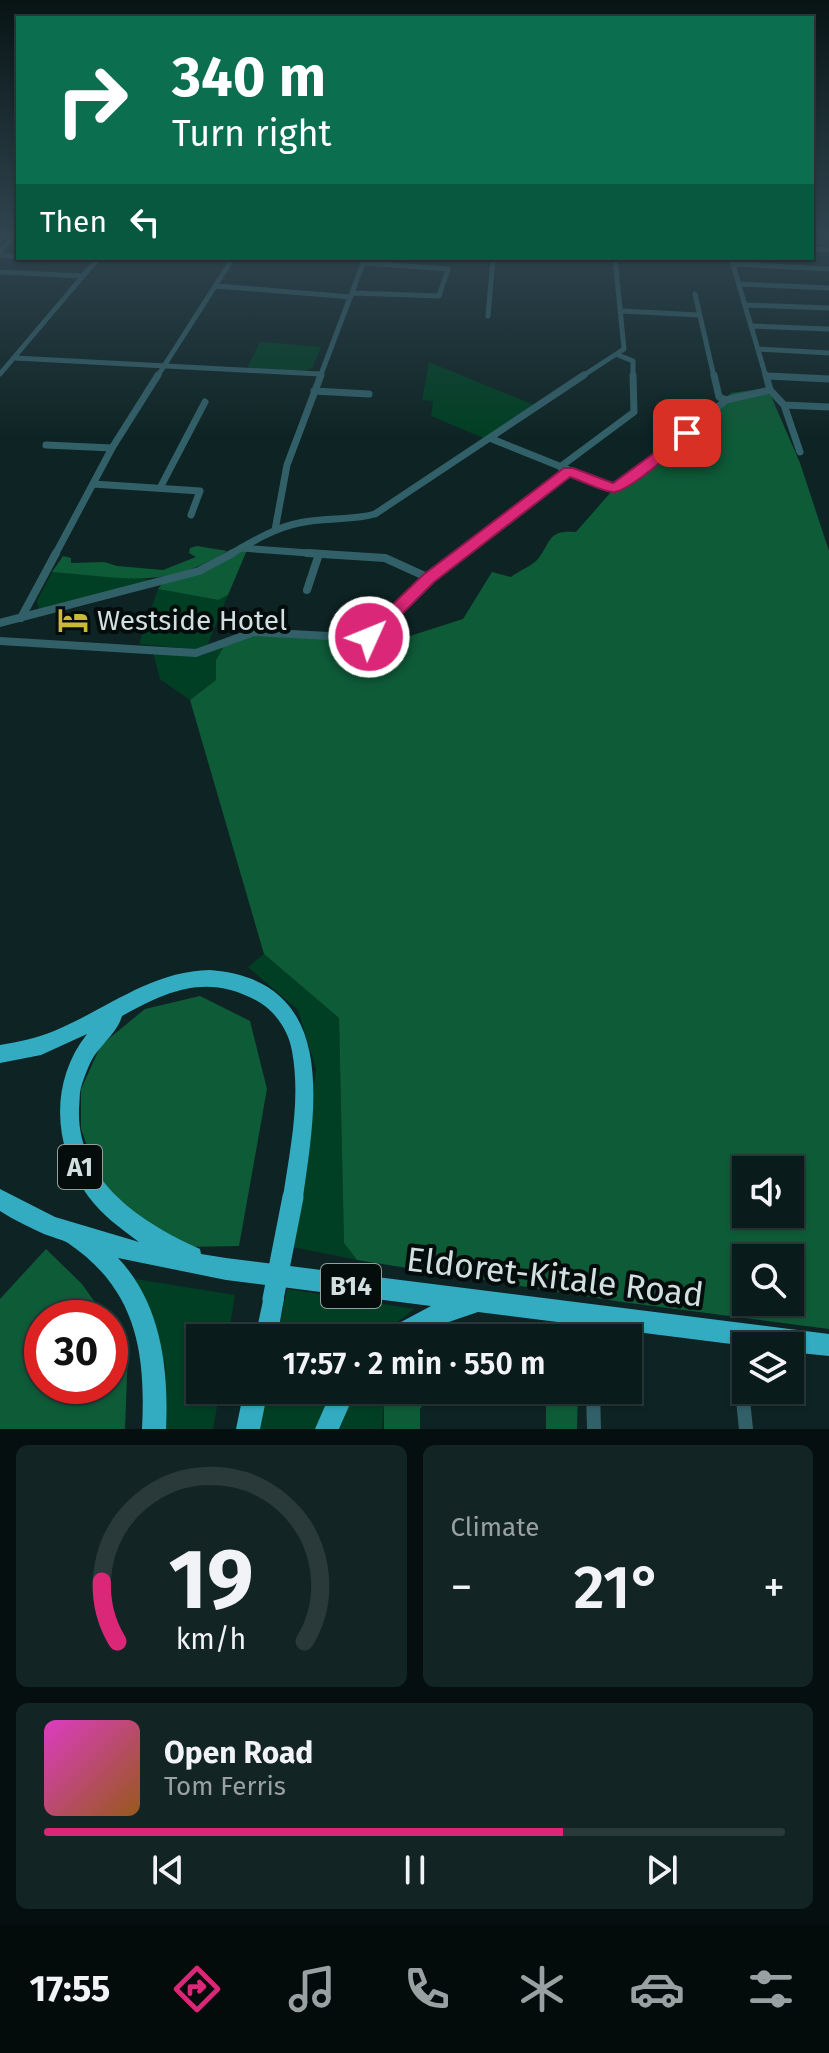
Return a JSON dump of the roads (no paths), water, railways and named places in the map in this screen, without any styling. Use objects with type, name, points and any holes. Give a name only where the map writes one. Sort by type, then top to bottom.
[{"type":"highway","name":"A1","points":[[0,1054],[50,1044],[152,991],[184,979],[213,977],[260,990],[280,1007],[295,1028],[304,1057],[306,1090],[293,1197],[269,1324]]},
{"type":"highway","name":"A1","points":[[128,1004],[95,1038],[76,1074],[68,1123],[75,1155],[85,1177],[124,1220],[146,1236],[226,1269]]},
{"type":"highway","name":"A1","points":[[0,1199],[72,1234],[128,1251],[226,1269]]},
{"type":"highway","points":[[72,1234],[106,1261],[134,1297],[150,1349],[154,1429]]},
{"type":"highway","name":"Eldoret-Kitale Road","points":[[226,1269],[477,1301],[577,1324]]},
{"type":"highway","points":[[418,1324],[477,1301]]},
{"type":"highway","name":"Eldoret-Kitale Road","points":[[642,1329],[732,1333]]},
{"type":"highway","name":"Eldoret-Kitale Road","points":[[804,1342],[829,1345]]},
{"type":"highway","points":[[248,1429],[253,1404]]},
{"type":"highway","points":[[327,1429],[338,1404]]},
{"type":"street","points":[[0,374],[60,304]]},
{"type":"street","points":[[21,618],[112,448],[205,304]]},
{"type":"street","points":[[275,530],[287,465],[348,304]]},
{"type":"street","points":[[488,316],[489,304]]},
{"type":"street","points":[[0,623],[191,573],[275,530],[309,520],[368,518],[618,355],[625,347],[620,304]]},
{"type":"street","points":[[697,304],[719,397],[726,400]]},
{"type":"street","points":[[800,452],[784,405],[770,390],[745,305],[829,308]]},
{"type":"street","points":[[621,311],[700,315]]},
{"type":"street","points":[[751,326],[829,329]]},
{"type":"street","points":[[759,349],[829,353]]},
{"type":"street","points":[[560,467],[634,412],[633,361],[618,355]]},
{"type":"street","points":[[15,358],[320,374]]},
{"type":"street","points":[[768,376],[829,379]]},
{"type":"street","points":[[492,439],[614,488],[648,466],[726,400],[770,390]]},
{"type":"street","points":[[314,391],[369,394]]},
{"type":"street","points":[[160,488],[205,402]]},
{"type":"street","points":[[784,405],[829,407]]},
{"type":"street","points":[[46,445],[112,448]]},
{"type":"street","points":[[0,641],[196,653],[254,632],[366,638],[429,578],[568,471]]},
{"type":"street","points":[[93,484],[200,491],[191,515]]},
{"type":"street","points":[[239,548],[389,559],[429,578]]},
{"type":"street","points":[[307,590],[319,554]]},
{"type":"street","points":[[593,1404],[594,1429]]},
{"type":"street","points":[[743,1404],[746,1429]]},
{"type":"place","name":"Westside Hotel","points":[[73,620]]}]
